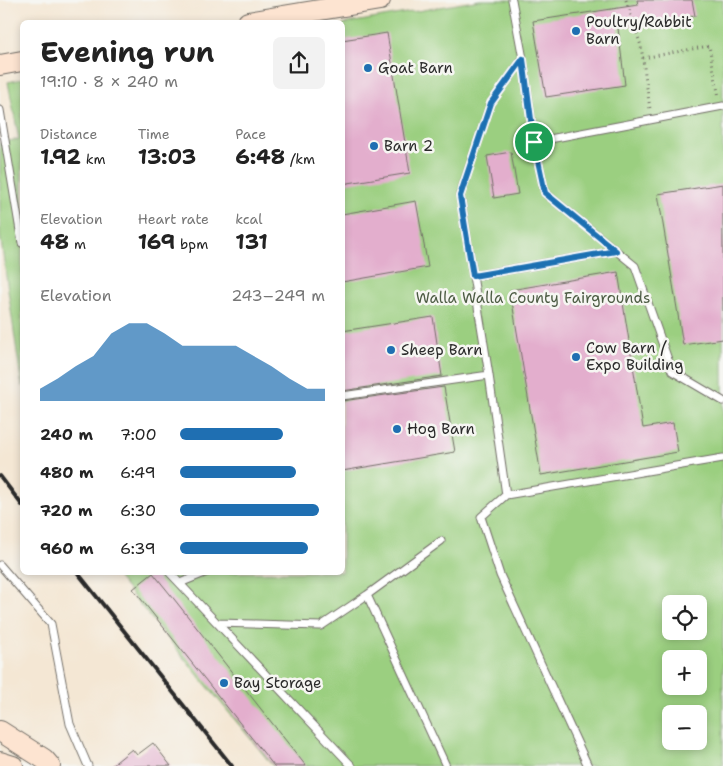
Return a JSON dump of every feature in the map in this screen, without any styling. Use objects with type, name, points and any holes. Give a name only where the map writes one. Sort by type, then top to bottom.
[{"type":"street","points":[[260,20],[380,0]]},
{"type":"street","points":[[0,65],[20,61]]},
{"type":"street","points":[[0,731],[50,766]]},
{"type":"street","points":[[0,762],[13,766]]},
{"type":"lane","points":[[512,0],[523,59],[534,142],[545,193],[635,266],[672,371],[723,401]]},
{"type":"lane","points":[[506,495],[460,196],[491,103],[523,59]]},
{"type":"lane","points":[[534,142],[722,106]]},
{"type":"lane","points":[[0,110],[20,231]]},
{"type":"lane","points":[[473,276],[616,251]]},
{"type":"lane","points":[[345,396],[489,375]]},
{"type":"lane","points":[[588,766],[500,575],[481,517],[506,495],[723,458]]},
{"type":"lane","points":[[218,623],[321,626],[368,595],[441,541]]},
{"type":"lane","points":[[0,565],[51,624],[70,724],[88,766]]},
{"type":"lane","points":[[173,575],[352,766]]},
{"type":"lane","points":[[180,583],[200,575]]},
{"type":"lane","points":[[368,595],[446,766]]},
{"type":"path","points":[[626,0],[641,46],[652,120]]},
{"type":"path","points":[[643,58],[709,46],[722,106]]},
{"type":"green space","name":"Walla Walla County Fairgrounds","points":[[480,0],[723,0],[723,766],[273,766],[116,575],[345,575],[345,24]]},
{"type":"green space","points":[[20,79],[20,373],[0,234],[0,143],[19,139],[8,82]]},
{"type":"building","points":[[637,0],[692,0],[695,16],[618,28],[625,85],[546,97],[533,21],[638,5]]},
{"type":"building","points":[[387,33],[410,173],[345,184],[345,40]]},
{"type":"building","points":[[511,152],[518,194],[494,198],[487,156]]},
{"type":"building","points":[[723,184],[723,339],[683,345],[658,194]]},
{"type":"building","points":[[416,201],[428,267],[345,281],[345,213]]},
{"type":"building","name":"Cow Barn / Expo Building","points":[[618,272],[643,428],[673,423],[678,452],[541,475],[510,290]]},
{"type":"building","name":"Sheep Barn","points":[[433,317],[442,376],[345,391],[345,331]]},
{"type":"building","name":"Hog Barn","points":[[444,387],[455,452],[345,470],[345,401]]},
{"type":"building","name":"Bay Storage","points":[[150,575],[155,575],[306,766],[274,766],[133,589]]},
{"type":"building","points":[[153,743],[171,766],[111,766],[132,749],[137,755]]},
{"type":"railway","points":[[0,476],[20,502]]},
{"type":"railway","points":[[79,575],[232,766]]},
{"type":"place","name":"Poultry/Rabbit Barn","points":[[576,31]]},
{"type":"place","name":"Goat Barn","points":[[368,68]]},
{"type":"place","name":"Barn 2","points":[[374,146]]},
{"type":"place","name":"Sheep Barn","points":[[391,350]]},
{"type":"place","name":"Cow Barn / Expo Building","points":[[576,357]]},
{"type":"place","name":"Hog Barn","points":[[397,429]]},
{"type":"place","name":"Bay Storage","points":[[224,683]]},
{"type":"route","points":[[523,59],[534,142],[545,193],[616,251],[473,276],[460,196],[491,103],[523,59]]}]
